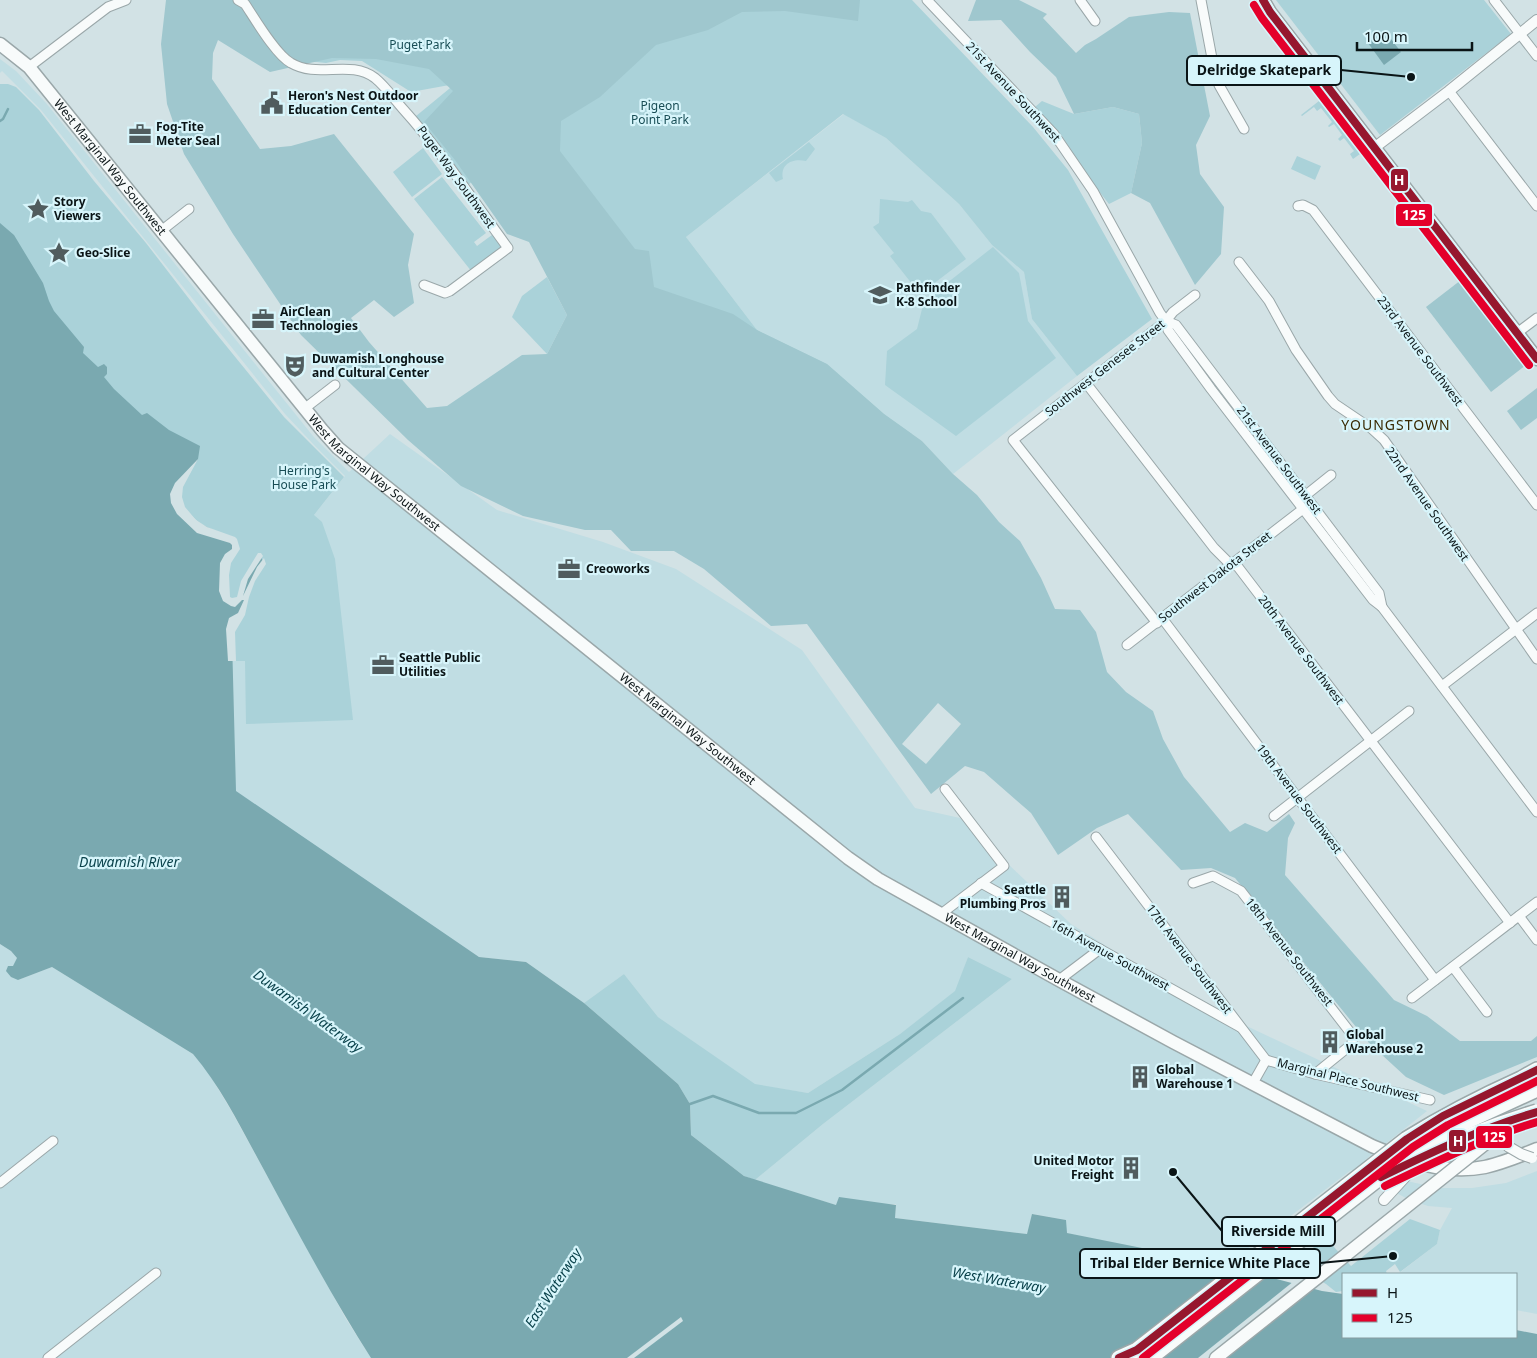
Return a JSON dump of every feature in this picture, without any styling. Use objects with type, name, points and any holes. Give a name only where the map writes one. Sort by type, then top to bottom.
[{"type":"highway","points":[[1138,1355],[1407,1139],[1443,1116],[1537,1071]]},
{"type":"highway","points":[[1119,1358],[1138,1355],[1434,1139],[1461,1124],[1537,1089]]},
{"type":"highway","points":[[1384,1174],[1459,1140],[1537,1111]]},
{"type":"main road","points":[[1263,0],[1270,12],[1537,359]]},
{"type":"main road","name":"West Marginal Way Southwest","points":[[0,44],[29,67],[327,436],[358,465],[841,854],[878,879],[1060,980],[1173,1042],[1372,1146],[1429,1167],[1459,1170],[1485,1167],[1535,1155]]},
{"type":"main road","points":[[1216,1358],[1496,1135],[1537,1111]]},
{"type":"street","points":[[29,67],[108,7],[126,0]]},
{"type":"street","name":"Puget Way Southwest","points":[[238,0],[244,4],[282,56],[290,63],[315,70],[360,70],[376,79],[416,122],[508,248],[473,276],[450,291],[445,292],[424,285]]},
{"type":"street","name":"21st Avenue Southwest","points":[[927,0],[1034,113],[1066,150],[1093,191],[1166,321],[1168,330],[1303,509],[1373,600],[1382,607],[1537,812]]},
{"type":"street","points":[[1080,0],[1095,21]]},
{"type":"street","points":[[1201,0],[1214,69],[1219,85],[1244,129]]},
{"type":"street","points":[[1494,0],[1537,56]]},
{"type":"street","points":[[1374,148],[1537,20]]},
{"type":"street","points":[[1449,91],[1537,206]]},
{"type":"street","name":"23rd Avenue Southwest","points":[[1298,206],[1303,205],[1312,210],[1537,505]]},
{"type":"street","points":[[161,231],[189,209]]},
{"type":"street","name":"22nd Avenue Southwest","points":[[1239,262],[1269,301],[1296,350],[1328,396],[1335,404],[1372,429],[1384,440],[1537,659]]},
{"type":"street","name":"Southwest Genesee Street","points":[[1013,440],[1166,321],[1173,312],[1194,295]]},
{"type":"street","points":[[1517,333],[1537,318]]},
{"type":"street","name":"21st Avenue Southwest","points":[[1166,321],[1176,325],[1306,495],[1379,593],[1382,607]]},
{"type":"street","name":"20th Avenue Southwest","points":[[1086,383],[1214,548],[1226,561],[1238,567],[1510,923]]},
{"type":"street","points":[[304,409],[335,385]]},
{"type":"street","name":"19th Avenue Southwest","points":[[1013,440],[1160,620],[1436,980]]},
{"type":"street","points":[[1306,495],[1331,475]]},
{"type":"street","name":"Southwest Dakota Street","points":[[1127,646],[1303,509]]},
{"type":"street","points":[[1442,686],[1537,613]]},
{"type":"street","points":[[1274,816],[1410,711]]},
{"type":"street","points":[[940,914],[1004,866],[945,789]]},
{"type":"street","name":"17th Avenue Southwest","points":[[1096,837],[1266,1060]]},
{"type":"street","name":"18th Avenue Southwest","points":[[1192,883],[1213,876],[1241,891],[1353,1036],[1354,1041],[1352,1044],[1315,1074]]},
{"type":"street","name":"16th Avenue Southwest","points":[[981,883],[1240,1027]]},
{"type":"street","points":[[1412,998],[1537,902]]},
{"type":"street","points":[[1519,916],[1537,940]]},
{"type":"street","points":[[1060,980],[1100,949]]},
{"type":"street","points":[[1453,967],[1487,1012]]},
{"type":"street","points":[[1253,1083],[1266,1060]]},
{"type":"street","name":"Marginal Place Southwest","points":[[1266,1060],[1315,1074],[1430,1100]]},
{"type":"street","points":[[1496,1135],[1509,1147],[1521,1154],[1535,1155]]},
{"type":"street","points":[[0,1183],[53,1142]]},
{"type":"street","points":[[1384,1200],[1418,1163]]},
{"type":"street","points":[[48,1358],[156,1273]]},
{"type":"shaded area","points":[[0,59],[16,71],[46,103],[313,436],[349,472],[390,434],[497,510],[603,542],[676,569],[802,650],[915,808],[960,818],[1071,924],[1198,1003],[1427,1111],[1365,1160],[1407,1181],[1438,1188],[1472,1188],[1506,1183],[1537,1171],[1537,1314],[1517,1310],[1517,1273],[1399,1273],[1437,1244],[1440,1230],[1452,1208],[1428,1206],[1410,1200],[1351,1170],[1225,1266],[1066,1233],[1066,1220],[1033,1214],[1027,1234],[895,1218],[896,1204],[836,1205],[755,1180],[823,1124],[1012,979],[968,957],[956,991],[900,1034],[808,1093],[755,1085],[658,1017],[624,974],[584,1003],[526,962],[479,957],[436,929],[226,823],[224,661],[245,661],[314,515],[345,476],[285,414],[41,110],[2,71],[0,73]]},
{"type":"shaded area","name":"Pathfinder K-8 School","points":[[844,114],[886,138],[959,204],[992,245],[1024,272],[1032,319],[1077,376],[953,474],[922,441],[884,414],[827,364],[757,330],[686,237]]},
{"type":"shaded area","points":[[0,944],[11,951],[17,958],[18,980],[52,967],[193,1054],[208,1072],[232,1112],[346,1319],[371,1358],[0,1358]]},
{"type":"green space","name":"Puget Park","points":[[166,0],[860,0],[858,21],[785,11],[742,12],[708,30],[656,45],[600,97],[561,121],[560,151],[635,249],[649,251],[654,287],[733,314],[757,330],[827,364],[884,414],[922,441],[953,474],[977,495],[999,522],[1020,541],[1041,578],[1055,609],[1080,610],[1096,632],[1107,672],[1126,692],[1153,711],[1163,739],[1184,777],[1230,832],[1245,823],[1267,832],[1289,814],[1295,823],[1288,838],[1285,875],[1394,1000],[1427,1016],[1460,1041],[1531,1041],[1537,1036],[1537,1057],[1444,1095],[1406,1077],[1369,1043],[1235,878],[1211,868],[1181,870],[1128,814],[1097,828],[1058,855],[1031,813],[984,772],[965,766],[931,794],[807,624],[771,626],[704,569],[674,551],[631,551],[611,530],[585,530],[523,516],[461,486],[408,440],[301,335],[233,234],[184,154],[167,104],[161,44]],"holes":[[[218,40],[270,72],[332,58],[376,59],[429,69],[453,91],[424,122],[455,160],[507,234],[529,242],[567,315],[547,354],[522,355],[447,406],[427,408],[369,342],[351,318],[374,300],[394,317],[414,303],[408,265],[414,234],[334,134],[291,146],[260,149],[212,79],[213,53]],[[938,703],[961,724],[926,764],[902,744]]]},
{"type":"green space","name":"Pigeon Point Park","points":[[253,0],[912,0],[1033,127],[1068,170],[1152,319],[1077,376],[1032,319],[1024,272],[992,245],[959,204],[886,138],[843,114],[686,237],[757,330],[827,364],[884,414],[912,434],[810,490],[531,133],[462,190],[410,121],[455,84],[411,92],[362,61],[340,60],[326,63],[308,61]]},
{"type":"green space","points":[[976,0],[1019,0],[1047,14],[1043,18],[1076,53],[1085,45],[1129,17],[1169,12],[1190,13],[1210,116],[1196,145],[1200,174],[1224,207],[1221,254],[1195,285],[1150,203],[1131,193],[1142,143],[1139,114],[1113,107],[1074,114],[1056,77],[1001,20],[968,21]]},
{"type":"green space","points":[[1276,0],[1484,0],[1511,34],[1380,135]]},
{"type":"green space","name":"Herring's House Park","points":[[0,84],[16,87],[39,110],[284,417],[344,477],[314,515],[322,522],[335,559],[353,720],[246,724],[245,661],[233,661],[232,639],[240,597],[231,600],[206,529],[183,508],[180,498],[182,474],[0,282]]},
{"type":"green space","points":[[1042,101],[1074,114],[1113,107],[1139,114],[1142,143],[1131,193],[1109,204],[1091,181],[1062,136],[1035,107]]},
{"type":"green space","points":[[1319,101],[1360,154],[1353,159],[1350,154],[1354,151],[1344,138],[1340,141],[1338,139],[1342,135],[1334,124],[1328,126],[1332,122],[1321,108],[1317,111],[1314,107],[1301,115]]},
{"type":"green space","points":[[809,142],[815,149],[806,161],[796,160],[788,163],[783,169],[783,179],[776,182],[769,173]]},
{"type":"green space","points":[[423,148],[442,174],[412,197],[393,172]]},
{"type":"green space","points":[[1297,156],[1321,166],[1315,180],[1291,169]]},
{"type":"green space","points":[[442,177],[486,233],[474,242],[477,246],[492,235],[502,248],[472,272],[414,199]]},
{"type":"green space","points":[[880,199],[908,202],[912,200],[921,211],[931,213],[966,259],[920,294],[890,256],[894,253],[873,227],[879,223]]},
{"type":"green space","points":[[993,247],[1019,273],[1028,321],[1056,358],[956,436],[885,385],[887,351],[917,329],[924,301]]},
{"type":"green space","points":[[547,277],[567,315],[547,354],[512,317],[522,296]]},
{"type":"green space","points":[[1461,280],[1526,365],[1491,392],[1426,307]]},
{"type":"green space","points":[[1537,388],[1537,418],[1521,430],[1507,411]]},
{"type":"green space","points":[[968,957],[1012,979],[823,1124],[755,1180],[744,1176],[691,1135],[690,1104],[678,1084],[584,1003],[624,974],[658,1017],[755,1084],[808,1093],[900,1034],[955,991]]},
{"type":"green space","points":[[1410,1219],[1440,1230],[1437,1244],[1400,1272],[1395,1264],[1386,1271],[1387,1273],[1342,1273],[1342,1291],[1336,1292],[1292,1264],[1314,1247],[1334,1242],[1334,1247],[1351,1266]]},
{"type":"water","points":[[1384,30],[1401,52],[1384,65],[1368,43]]},
{"type":"water","points":[[0,223],[14,235],[43,283],[54,311],[84,347],[83,353],[98,367],[104,364],[107,367],[107,374],[104,377],[114,389],[142,415],[147,413],[169,430],[200,446],[198,459],[180,486],[183,508],[195,521],[238,543],[229,562],[228,598],[239,598],[243,582],[260,555],[264,564],[258,570],[232,639],[236,791],[479,957],[526,962],[584,1003],[678,1084],[690,1104],[691,1135],[744,1176],[836,1205],[839,1197],[896,1205],[895,1218],[1027,1234],[1032,1214],[1066,1220],[1067,1233],[1212,1262],[1322,1291],[1342,1294],[1342,1338],[1517,1338],[1517,1330],[1537,1334],[1537,1358],[371,1358],[316,1265],[231,1110],[193,1054],[52,967],[18,980],[11,977],[6,971],[8,966],[13,966],[17,958],[11,951],[0,944]]},
{"type":"pier","points":[[198,459],[183,487],[182,497],[185,507],[196,520],[207,527],[237,539],[240,549],[231,563],[229,575],[230,597],[237,597],[241,581],[258,553],[261,553],[263,556],[248,579],[243,596],[257,567],[264,558],[266,564],[255,581],[245,615],[235,632],[236,661],[228,661],[226,629],[229,618],[238,613],[244,600],[235,607],[231,606],[223,601],[219,591],[220,563],[225,554],[232,549],[232,545],[197,533],[177,514],[171,503],[170,494],[175,483]]},
{"type":"pier","points":[[1294,1281],[1316,1287],[1227,1358],[1198,1358]]},
{"type":"pier","points":[[681,1317],[683,1321],[634,1358],[627,1358]]},
{"type":"waterway","points":[[0,121],[8,109]]},
{"type":"waterway","points":[[690,1104],[713,1096],[759,1113],[796,1113],[842,1090],[963,998]]},
{"type":"transit line","name":"H","points":[[1263,0],[1270,12],[1537,359]]},
{"type":"transit line","name":"125","points":[[1254,5],[1262,18],[1529,365]]},
{"type":"transit line","name":"H","points":[[1119,1358],[1137,1350],[1407,1139],[1443,1116],[1537,1070]]},
{"type":"transit line","name":"125","points":[[1143,1358],[1413,1147],[1448,1125],[1537,1081]]},
{"type":"transit line","name":"H","points":[[1381,1177],[1477,1133],[1537,1112]]},
{"type":"transit line","name":"125","points":[[1385,1186],[1441,1159],[1517,1128],[1537,1122]]},
{"type":"place","name":"Delridge Skatepark","points":[[1411,77]]},
{"type":"place","name":"Heron's Nest Outdoor Education Center","points":[[272,103]]},
{"type":"place","name":"Fog-Tite Meter Seal","points":[[140,134]]},
{"type":"place","name":"Story Viewers","points":[[38,209]]},
{"type":"place","name":"Geo-Slice","points":[[59,253]]},
{"type":"place","name":"Pathfinder K-8 School","points":[[880,295]]},
{"type":"place","name":"AirClean Technologies","points":[[263,319]]},
{"type":"place","name":"Duwamish Longhouse and Cultural Center","points":[[295,366]]},
{"type":"place","name":"Creoworks","points":[[569,569]]},
{"type":"place","name":"Seattle Public Utilities","points":[[383,665]]},
{"type":"place","name":"Seattle Plumbing Pros","points":[[1062,897]]},
{"type":"place","name":"Global Warehouse 2","points":[[1330,1042]]},
{"type":"place","name":"Global Warehouse 1","points":[[1140,1077]]},
{"type":"place","name":"United Motor Freight","points":[[1131,1168]]},
{"type":"place","name":"Riverside Mill","points":[[1173,1172]]},
{"type":"place","name":"Tribal Elder Bernice White Place","points":[[1393,1256]]},
{"type":"district","name":"YOUNGSTOWN","points":[[1396,425]]},
{"type":"water label","name":"Duwamish River","points":[[129,862]]},
{"type":"water label","name":"Duwamish Waterway","points":[[308,1011]]},
{"type":"water label","name":"West Waterway","points":[[999,1280]]},
{"type":"water label","name":"East Waterway","points":[[553,1288]]}]
